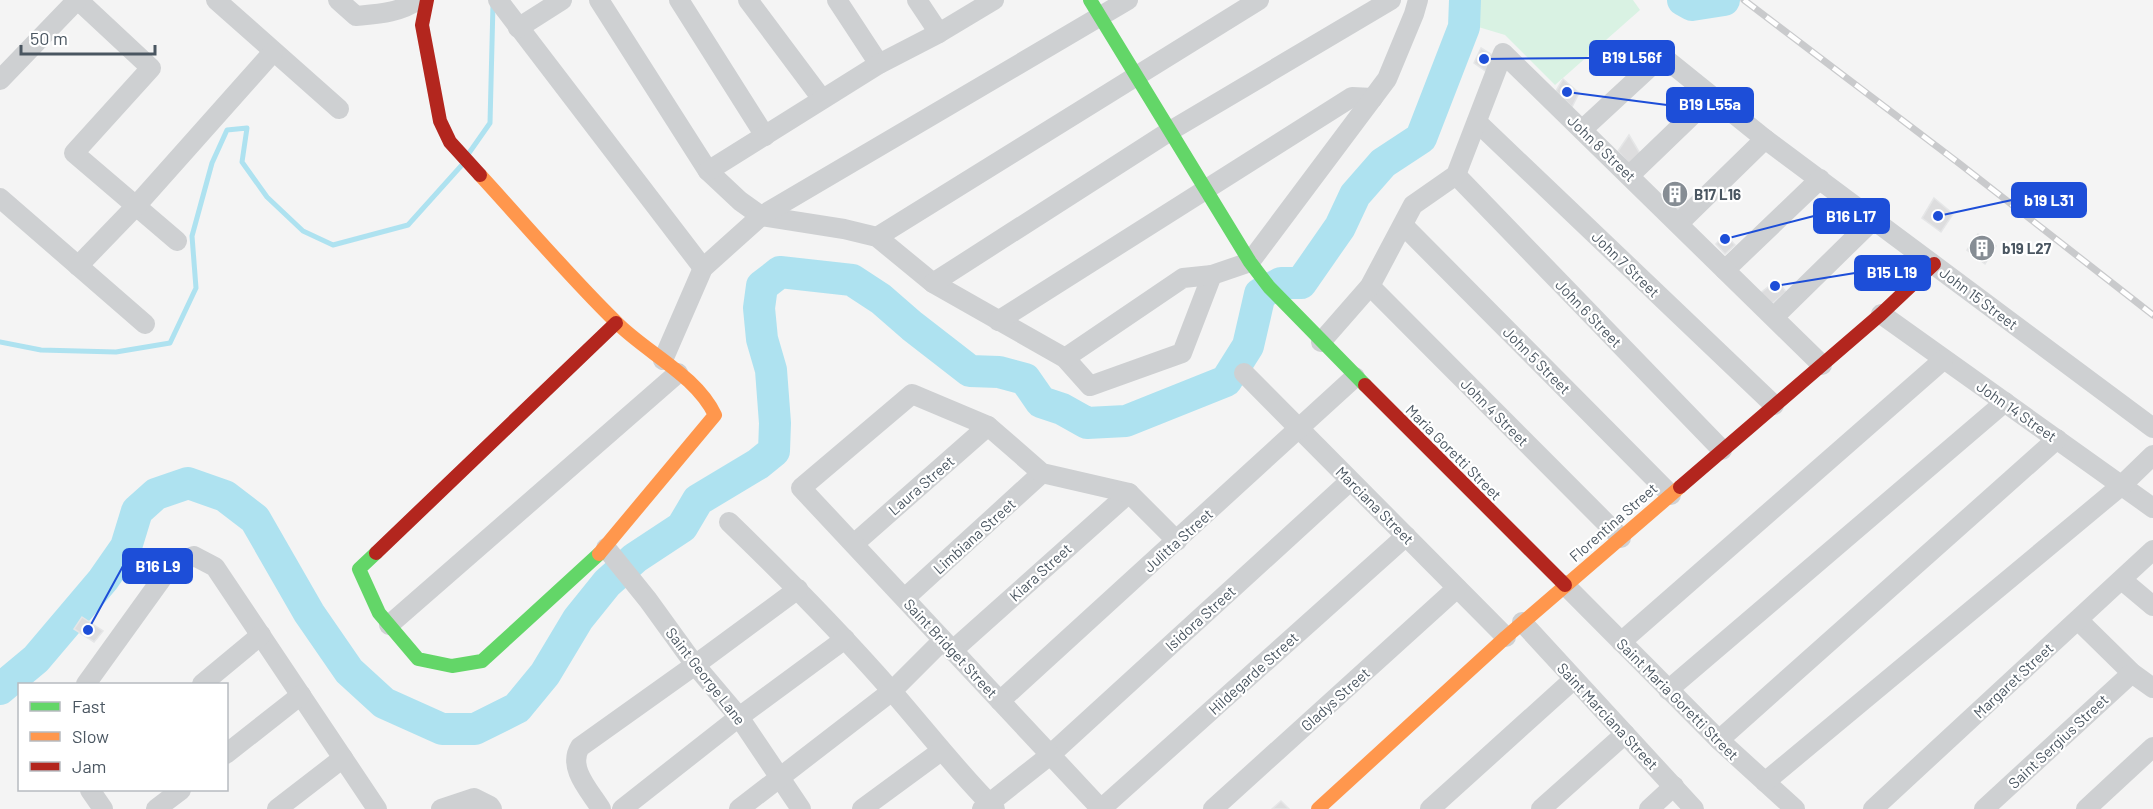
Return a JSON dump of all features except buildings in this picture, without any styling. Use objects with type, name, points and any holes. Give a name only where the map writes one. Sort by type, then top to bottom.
[{"type":"street","points":[[0,80],[77,0],[151,68],[74,153],[177,241]]},
{"type":"street","points":[[216,0],[339,109]]},
{"type":"street","points":[[338,0],[356,16],[383,14],[410,6],[418,0]]},
{"type":"street","points":[[428,0],[422,25],[440,121],[450,142],[616,323],[678,373],[708,401],[715,415],[609,551],[482,661],[452,666],[418,659],[379,613],[359,569],[616,323]]},
{"type":"street","points":[[518,28],[562,0]]},
{"type":"street","points":[[599,0],[708,171],[740,201],[761,216],[844,229],[877,237],[933,283],[1065,358],[1090,386],[1182,353],[1212,275]]},
{"type":"street","points":[[679,0],[765,136]]},
{"type":"street","points":[[748,0],[822,99]]},
{"type":"street","points":[[837,0],[879,64]]},
{"type":"street","points":[[917,0],[939,33]]},
{"type":"street","points":[[708,171],[879,64],[939,33],[994,0]]},
{"type":"street","name":"Maria Goretti Street","points":[[1090,0],[1250,262],[1269,287],[1355,377],[1564,585]]},
{"type":"street","points":[[663,360],[703,268],[761,216],[1101,18],[1128,0]]},
{"type":"street","points":[[877,237],[1259,0]]},
{"type":"street","points":[[933,283],[1170,131],[1391,0]]},
{"type":"street","points":[[1065,358],[1184,278],[1212,275],[1250,262],[1387,79],[1418,0]]},
{"type":"street","points":[[498,1],[703,268]]},
{"type":"street","points":[[78,266],[135,207],[273,52]]},
{"type":"street","name":"John 8 Street","points":[[1456,175],[1503,52],[1822,365]]},
{"type":"street","name":"John 15 Street","points":[[1583,129],[1662,56],[1765,139],[2153,428]]},
{"type":"street","points":[[998,321],[1353,97],[1373,98]]},
{"type":"street","points":[[1630,175],[1712,97]]},
{"type":"street","name":"John 7 Street","points":[[1477,122],[1774,405]]},
{"type":"street","points":[[1678,223],[1765,139]]},
{"type":"street","points":[[1321,342],[1370,286],[1413,205],[1456,175]]},
{"type":"street","name":"John 6 Street","points":[[1456,175],[1722,450]]},
{"type":"street","points":[[1725,270],[1820,179]]},
{"type":"street","points":[[0,198],[145,324]]},
{"type":"street","points":[[1774,317],[1873,220]]},
{"type":"street","name":"John 5 Street","points":[[1403,225],[1671,495]]},
{"type":"street","name":"Florentina Street","points":[[1318,809],[1506,636],[1881,314],[1934,264]]},
{"type":"street","name":"John 4 Street","points":[[1370,286],[1620,538]]},
{"type":"street","name":"John 14 Street","points":[[1881,314],[2153,508]]},
{"type":"street","points":[[1621,642],[1943,360]]},
{"type":"street","points":[[389,625],[678,373]]},
{"type":"street","name":"Marciana Street","points":[[1244,373],[1506,636]]},
{"type":"street","name":"Julitta Street","points":[[1000,701],[1300,430],[1355,377]]},
{"type":"street","name":"Saint Bridget Street","points":[[987,426],[912,393],[801,489],[855,543],[947,646],[1101,809]]},
{"type":"street","points":[[1668,690],[2005,402]]},
{"type":"street","points":[[987,426],[1042,473],[1128,493],[1177,541]]},
{"type":"street","name":"Laura Street","points":[[855,543],[987,426]]},
{"type":"street","points":[[1719,740],[2057,439]]},
{"type":"street","points":[[1765,782],[2122,485],[2153,455]]},
{"type":"street","name":"Limbiana Street","points":[[905,598],[1042,473]]},
{"type":"street","name":"Isidora Street","points":[[989,807],[1049,756],[1350,481]]},
{"type":"street","name":"Kiara Street","points":[[739,809],[892,691],[1128,493]]},
{"type":"street","points":[[729,522],[798,589],[845,639],[892,691],[989,807]]},
{"type":"street","name":"Hildegarde Street","points":[[1101,809],[1406,536]]},
{"type":"street","name":"Margaret Street","points":[[1873,809],[2153,550]]},
{"type":"street","name":"Saint George Lane","points":[[609,551],[695,665],[739,717],[801,809]]},
{"type":"street","points":[[87,683],[171,566],[194,556],[215,567],[377,809]]},
{"type":"street","points":[[2122,580],[2153,606]]},
{"type":"street","name":"Saint Maria Goretti Street","points":[[1564,585],[1719,740],[1795,809]]},
{"type":"street","name":"Gladys Street","points":[[1213,809],[1457,588]]},
{"type":"street","points":[[601,809],[578,771],[576,753],[580,747],[798,589]]},
{"type":"street","points":[[2078,620],[2132,673],[2153,688]]},
{"type":"street","name":"Saint Marciana Street","points":[[1522,622],[1695,809]]},
{"type":"street","points":[[203,683],[261,635]]},
{"type":"street","points":[[622,809],[739,717],[845,639]]},
{"type":"street","name":"Saint Sergius Street","points":[[1984,809],[2132,673]]},
{"type":"street","points":[[1430,809],[1574,679]]},
{"type":"street","points":[[228,752],[301,695]]},
{"type":"street","points":[[1541,809],[1624,734]]},
{"type":"street","points":[[2086,809],[2153,747]]},
{"type":"street","points":[[862,809],[941,751]]},
{"type":"street","points":[[277,809],[343,758]]},
{"type":"street","points":[[1649,809],[1674,786]]},
{"type":"street","points":[[91,791],[103,809]]},
{"type":"street","points":[[156,809],[178,791]]},
{"type":"street","points":[[441,809],[474,798],[492,809]]},
{"type":"green space","points":[[1473,0],[1633,0],[1640,10],[1555,85],[1505,35],[1475,26]]},
{"type":"waterway","points":[[0,689],[36,659],[103,580],[126,547],[137,511],[156,494],[188,483],[225,496],[255,519],[309,613],[349,671],[384,703],[442,729],[475,729],[517,708],[545,674],[578,619],[607,583],[635,558],[682,527],[698,500],[758,464],[774,451],[775,423],[771,370],[762,339],[759,308],[762,286],[780,272],[852,280],[881,299],[970,371],[999,372],[1025,379],[1041,402],[1062,409],[1087,423],[1126,421],[1226,381],[1248,346],[1260,294],[1281,283],[1301,283],[1340,227],[1355,195],[1383,163],[1421,138],[1464,27],[1465,0]]},
{"type":"waterway","points":[[1683,0],[1692,5],[1724,0]]},
{"type":"waterway","points":[[469,153],[490,123],[493,4]]},
{"type":"waterway","points":[[0,342],[41,350],[116,352],[170,343],[196,288],[192,236],[212,163],[227,130],[247,128],[242,162],[267,197],[303,231],[333,245],[408,225],[461,166]]},
{"type":"railway","points":[[1744,0],[1960,164],[2153,315]]},
{"type":"traffic: fast","points":[[1090,0],[1250,262],[1269,287],[1365,385]]},
{"type":"traffic: fast","points":[[376,553],[359,569],[379,613],[418,659],[452,666],[482,661],[599,554]]},
{"type":"traffic: slow","points":[[480,175],[598,304],[627,333],[683,376],[706,401],[715,415],[599,554]]},
{"type":"traffic: slow","points":[[1318,809],[1506,637],[1680,487]]},
{"type":"traffic: jam","points":[[427,0],[422,25],[440,121],[450,142],[480,175]]},
{"type":"traffic: jam","points":[[1680,487],[1881,314],[1934,264]]},
{"type":"traffic: jam","points":[[376,553],[616,323]]},
{"type":"traffic: jam","points":[[1365,385],[1565,585]]},
{"type":"place","name":"B19 L56f","points":[[1484,59]]},
{"type":"place","name":"B19 L55a","points":[[1567,92]]},
{"type":"place","name":"B17 L16","points":[[1675,194]]},
{"type":"place","name":"b19 L31","points":[[1938,216]]},
{"type":"place","name":"B16 L17","points":[[1725,239]]},
{"type":"place","name":"b19 L27","points":[[1982,248]]},
{"type":"place","name":"B15 L19","points":[[1775,286]]},
{"type":"place","name":"B16 L9","points":[[88,630]]}]
